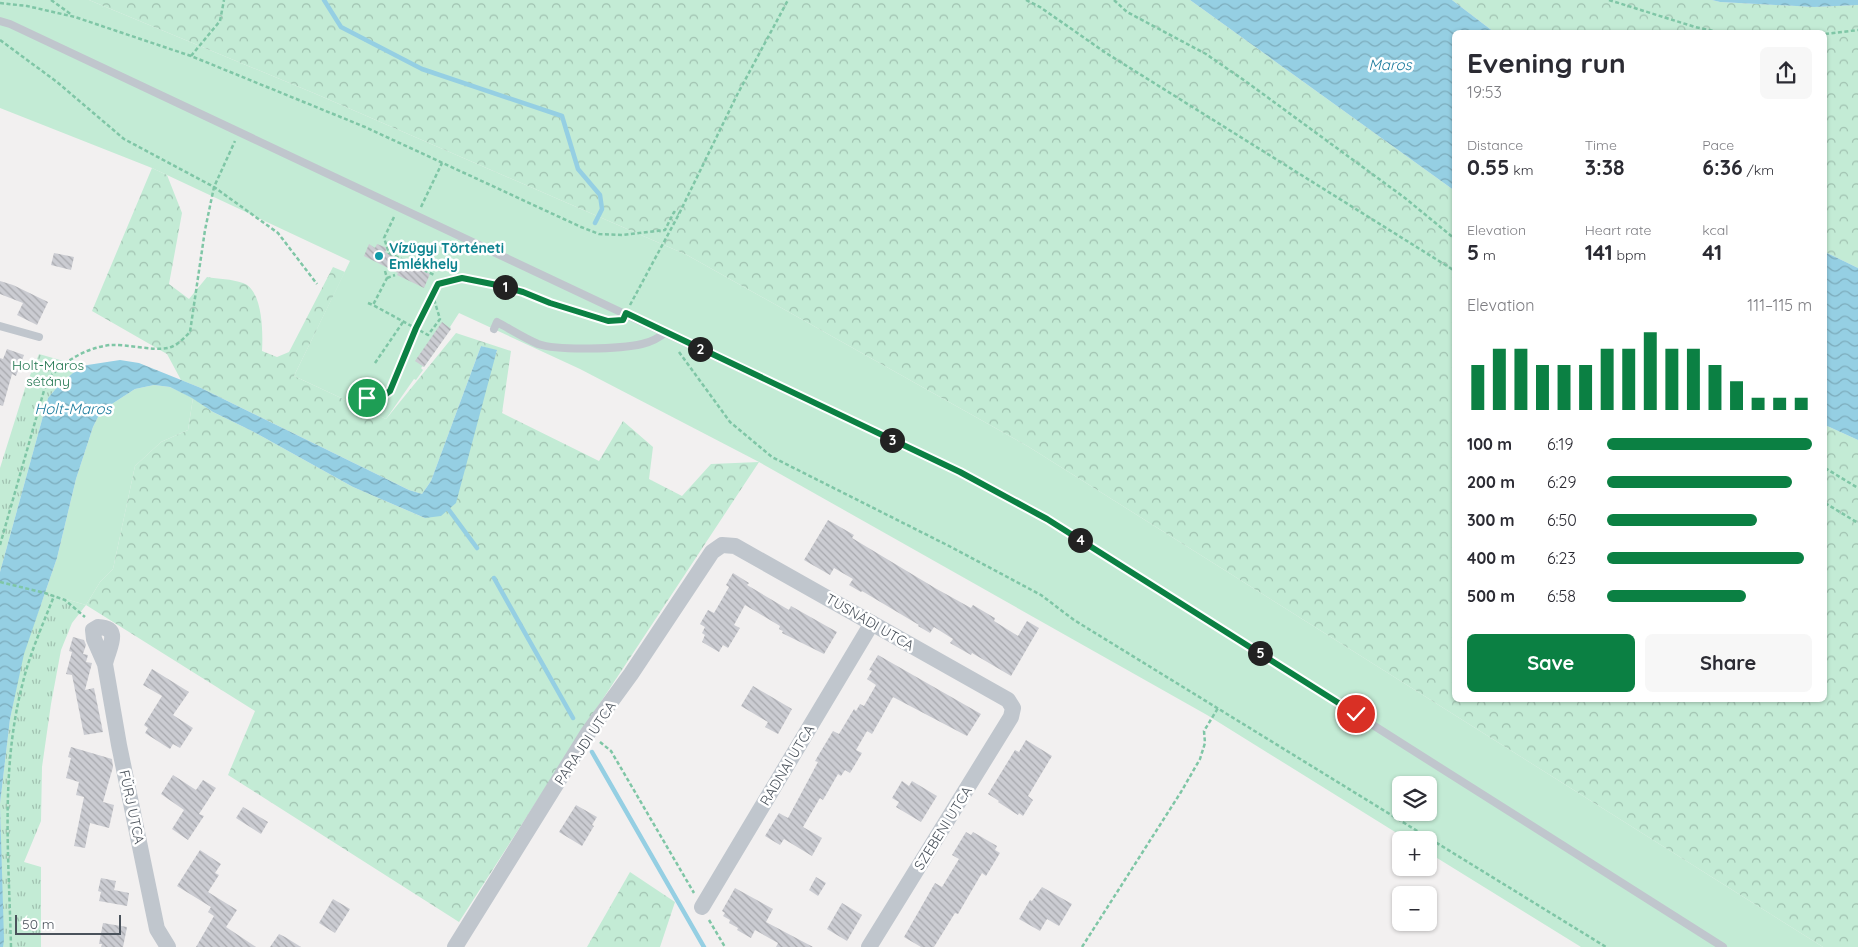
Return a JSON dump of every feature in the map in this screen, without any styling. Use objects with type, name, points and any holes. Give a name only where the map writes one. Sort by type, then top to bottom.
[{"type":"street","name":"TUSNÁDI UTCA","points":[[722,545],[735,546],[1008,700],[1013,708]]},
{"type":"street","name":"PARAJDI UTCA","points":[[455,947],[588,733],[631,674],[712,552],[722,545]]},
{"type":"street","name":"RADNAI UTCA","points":[[702,907],[872,623]]},
{"type":"street","name":"FÜRJ UTCA","points":[[93,630],[94,639],[105,664],[119,744],[157,929],[168,947]]},
{"type":"street","name":"SZEBENI UTCA","points":[[869,947],[1011,717],[1013,708]]},
{"type":"lane","points":[[0,21],[240,131],[960,472],[1047,519],[1723,947]]},
{"type":"lane","points":[[439,284],[462,278],[497,285],[608,321],[623,320],[626,313]]},
{"type":"lane","points":[[494,329],[497,322],[540,344],[587,348],[643,344],[656,339],[666,332]]},
{"type":"lane","points":[[0,326],[39,337]]},
{"type":"path","points":[[51,0],[75,17]]},
{"type":"path","points":[[190,56],[220,22],[224,0]]},
{"type":"path","points":[[626,313],[679,214],[788,0]]},
{"type":"path","points":[[1026,0],[1040,7],[1106,53],[1452,269]]},
{"type":"path","points":[[1114,0],[1127,12],[1206,54],[1248,83],[1405,198],[1452,237]]},
{"type":"path","points":[[1609,0],[1709,30]]},
{"type":"path","points":[[0,3],[27,6],[75,17],[190,56],[365,127],[599,234],[665,230],[674,212],[679,214]]},
{"type":"path","points":[[1827,34],[1858,30]]},
{"type":"path","points":[[0,40],[57,82],[124,139],[214,186],[278,233],[317,284]]},
{"type":"path","points":[[0,545],[47,380],[57,369],[70,360],[89,351],[110,345],[168,348],[179,342],[190,332],[205,230],[214,186],[240,131]]},
{"type":"path","points":[[417,215],[442,163]]},
{"type":"path","points":[[360,395],[379,399],[390,391],[416,328],[439,284],[437,276],[389,252],[384,238],[399,206]]},
{"type":"path","points":[[385,272],[387,278]]},
{"type":"path","points":[[373,305],[387,278],[395,275]]},
{"type":"path","points":[[368,303],[428,335],[440,319],[433,296]]},
{"type":"path","points":[[375,363],[403,322]]},
{"type":"path","points":[[666,332],[730,422],[772,457],[951,547],[1041,595],[1074,620],[1606,947]]},
{"type":"path","points":[[1827,469],[1858,488]]},
{"type":"path","points":[[1827,503],[1858,523]]},
{"type":"path","points":[[0,582],[65,600],[86,618],[93,630]]},
{"type":"path","points":[[11,947],[7,810],[12,748],[22,683],[54,596]]},
{"type":"path","points":[[1082,947],[1200,759],[1205,743],[1204,731],[1218,708]]},
{"type":"path","points":[[588,733],[611,751],[725,947]]},
{"type":"green space","points":[[0,0],[89,0],[316,94],[687,255],[1029,447],[1823,947],[1581,947],[1437,858],[1437,831],[1394,831],[1207,715],[759,462],[580,369],[459,313],[451,328],[424,367],[421,368],[423,370],[416,380],[414,379],[386,419],[294,376],[350,261],[152,168],[0,108]]},
{"type":"green space","points":[[89,0],[1190,0],[1452,189],[1452,702],[1827,702],[1827,426],[1858,440],[1858,947],[1823,947],[1029,447],[687,255],[316,94]]},
{"type":"green space","points":[[1452,0],[1712,0],[1814,7],[1858,5],[1858,268],[1827,253],[1827,30],[1491,30]]},
{"type":"green space","points":[[152,168],[167,175],[182,213],[169,284],[189,299],[207,277],[239,282],[250,287],[255,294],[260,313],[262,351],[277,357],[289,352],[333,267],[345,272],[294,376],[386,419],[456,333],[511,351],[502,413],[599,461],[623,421],[653,447],[649,479],[682,496],[711,464],[759,462],[585,726],[459,922],[228,775],[255,711],[86,605],[100,582],[113,569],[135,466],[161,442],[188,430],[193,398],[213,412],[252,431],[353,487],[425,518],[497,351],[481,346],[431,481],[422,494],[409,490],[181,380],[167,354],[92,311]]},
{"type":"green space","name":"Holt-Maros sétány","points":[[39,354],[81,366],[59,385],[48,398],[0,572],[0,468],[26,385]]},
{"type":"green space","points":[[154,385],[170,387],[193,398],[188,430],[161,442],[135,466],[113,569],[100,582],[86,605],[45,593],[57,558],[76,479],[93,427],[101,411],[135,389]]},
{"type":"green space","points":[[45,593],[86,605],[72,623],[61,650],[42,767],[41,821],[24,862],[41,867],[41,947],[3,947],[0,804],[10,719],[23,654]]},
{"type":"green space","points":[[630,872],[675,902],[660,947],[587,947]]},
{"type":"water","name":"Maros","points":[[1190,0],[1452,0],[1491,30],[1452,30],[1452,189]]},
{"type":"water","points":[[1712,0],[1858,0],[1858,5],[1814,7]]},
{"type":"water","points":[[1827,253],[1858,268],[1858,440],[1827,426]]},
{"type":"water","name":"Holt-Maros","points":[[481,346],[497,350],[456,503],[441,516],[425,518],[353,487],[170,387],[154,385],[135,389],[101,411],[93,427],[76,479],[57,558],[24,654],[10,719],[0,804],[0,572],[48,398],[59,385],[81,366],[120,360],[139,363],[201,388],[409,490],[422,494],[431,481]]},
{"type":"water","points":[[0,804],[4,940],[3,947],[0,947]]},
{"type":"building","points":[[369,244],[375,248],[377,244],[387,248],[385,252],[430,274],[424,288],[364,256]]},
{"type":"building","points":[[54,253],[74,257],[71,270],[51,265]]},
{"type":"building","points":[[0,281],[13,285],[48,302],[37,325],[17,315],[23,303],[0,294]]},
{"type":"building","points":[[442,322],[451,329],[424,367],[415,361]]},
{"type":"building","points":[[7,349],[24,355],[16,376],[12,374],[3,406],[0,405],[0,358],[3,359]]},
{"type":"building","points":[[828,520],[854,535],[852,538],[935,588],[971,608],[973,605],[995,618],[994,621],[1018,636],[1027,621],[1039,628],[1011,676],[972,653],[971,655],[950,643],[953,639],[934,627],[930,633],[849,585],[853,579],[834,568],[830,575],[804,560]]},
{"type":"building","points":[[733,573],[749,583],[747,585],[789,610],[791,606],[837,632],[824,654],[782,633],[783,631],[779,629],[780,626],[745,605],[734,625],[740,628],[728,648],[723,645],[719,652],[702,642],[705,635],[702,633],[705,627],[700,624],[708,610],[714,613],[729,587],[726,585]]},
{"type":"building","points":[[73,637],[84,640],[86,645],[83,654],[88,655],[86,662],[92,663],[85,690],[94,688],[103,732],[84,735],[72,675],[66,674],[72,652],[69,651]]},
{"type":"building","points":[[878,655],[981,714],[967,736],[893,697],[872,734],[867,731],[856,750],[862,753],[850,773],[845,770],[841,776],[838,774],[823,800],[820,798],[803,827],[822,838],[812,856],[784,839],[780,845],[765,836],[779,813],[788,818],[818,762],[815,761],[833,731],[839,734],[854,709],[856,711],[860,704],[864,706],[876,685],[867,679],[872,671],[869,670]]},
{"type":"building","points":[[152,669],[189,692],[173,715],[193,728],[180,748],[173,744],[170,749],[145,733],[148,728],[144,725],[162,696],[143,685]]},
{"type":"building","points":[[753,686],[792,709],[778,734],[765,727],[768,722],[741,706]]},
{"type":"building","points":[[1026,740],[1052,756],[1028,796],[1033,800],[1023,816],[1019,813],[1018,815],[988,794],[1015,750],[1019,752]]},
{"type":"building","points":[[71,747],[112,759],[113,767],[103,802],[114,805],[109,828],[90,823],[85,848],[74,846],[84,797],[76,795],[79,782],[66,778],[71,758],[68,757]]},
{"type":"building","points":[[173,775],[196,790],[203,780],[216,788],[199,814],[204,816],[188,840],[172,829],[184,810],[161,794]]},
{"type":"building","points":[[902,781],[909,786],[912,781],[937,796],[921,822],[896,807],[899,802],[892,798]]},
{"type":"building","points":[[576,805],[597,817],[582,846],[559,832]]},
{"type":"building","points":[[243,807],[268,822],[261,834],[236,818]]},
{"type":"building","points":[[966,832],[971,835],[973,832],[997,846],[995,850],[1000,853],[986,876],[982,873],[958,914],[955,913],[934,947],[921,947],[904,937],[935,883],[942,887],[959,859],[952,855]]},
{"type":"building","points":[[200,850],[221,864],[215,873],[219,875],[208,892],[237,910],[226,927],[256,947],[196,947],[214,916],[208,912],[211,907],[177,886]]},
{"type":"building","points":[[816,877],[826,883],[818,896],[809,890]]},
{"type":"building","points":[[101,878],[116,881],[114,890],[129,893],[127,906],[99,901],[101,892],[98,891]]},
{"type":"building","points":[[1042,887],[1072,904],[1059,926],[1047,919],[1040,931],[1019,919],[1030,900],[1032,901]]},
{"type":"building","points":[[735,888],[773,909],[766,922],[813,947],[776,947],[778,943],[755,930],[751,938],[737,930],[738,928],[729,923],[730,920],[723,916],[725,913],[722,911]]},
{"type":"building","points":[[333,899],[350,909],[335,933],[319,923]]},
{"type":"building","points":[[842,903],[862,915],[847,941],[827,929]]},
{"type":"building","points":[[103,923],[127,927],[123,947],[101,947],[102,944],[99,944]]},
{"type":"building","points":[[279,934],[285,937],[301,947],[270,947]]},
{"type":"waterway","points":[[324,0],[341,27],[422,69],[562,116],[578,169],[600,195],[602,209],[595,223]]},
{"type":"waterway","points":[[449,510],[477,548]]},
{"type":"waterway","points":[[494,578],[573,718]]},
{"type":"waterway","points":[[592,752],[704,947]]},
{"type":"place","name":"Vízügyi Történeti Emlékhely","points":[[379,256]]},
{"type":"route","points":[[367,398],[379,399],[386,396],[390,391],[416,328],[438,284],[462,278],[497,285],[608,321],[623,320],[626,313],[960,472],[1047,519],[1356,714]]}]
